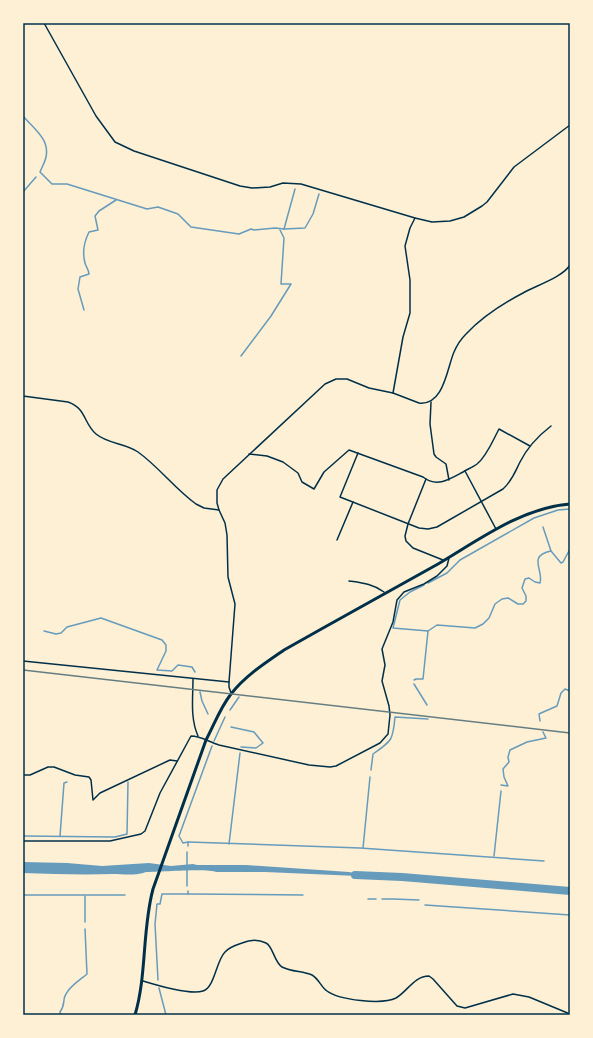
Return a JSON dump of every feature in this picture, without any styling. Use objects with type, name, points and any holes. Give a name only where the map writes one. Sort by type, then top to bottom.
[{"type":"highway","points":[[135,1015],[142,981],[147,914],[154,886],[206,740],[232,694],[257,669],[284,650],[449,558],[496,530],[537,510],[570,504]]},
{"type":"street","points":[[44,23],[96,116],[115,142],[134,151],[240,186],[270,187],[283,183],[301,184],[415,218],[432,222],[450,221],[464,216],[482,206],[487,202],[514,167],[570,125]]},
{"type":"street","points":[[393,393],[403,336],[410,313],[410,280],[405,246],[410,228],[415,218]]},
{"type":"street","points":[[232,694],[229,687],[229,682],[236,604],[228,577],[225,524],[219,510],[217,496],[219,485],[227,474],[325,384],[336,379],[346,379],[369,388],[393,393],[419,403],[431,401],[440,392],[457,346],[468,331],[507,302],[561,274],[570,265]]},
{"type":"street","points":[[23,396],[75,404],[95,433],[102,438],[126,446],[138,453],[196,504],[204,508],[219,510]]},
{"type":"street","points":[[431,401],[430,424],[434,454],[446,464],[449,480]]},
{"type":"street","points":[[358,453],[340,497],[423,529],[434,528],[482,502],[507,485],[530,446],[551,426]]},
{"type":"street","points":[[249,454],[267,456],[283,462],[298,472],[302,482],[314,489],[324,472],[349,450],[423,477],[426,480],[436,482],[449,480],[477,464],[499,429],[530,446]]},
{"type":"street","points":[[464,471],[496,530]]},
{"type":"street","points":[[426,480],[408,524],[405,536],[409,545],[413,548],[444,560]]},
{"type":"street","points":[[337,540],[353,502]]},
{"type":"street","points":[[23,841],[110,841],[141,834],[145,831],[160,793],[191,736],[198,736],[219,745],[305,764],[330,767],[336,766],[380,743],[388,734],[390,720],[389,706],[382,681],[385,665],[382,649],[392,622],[397,600],[404,592],[424,584],[437,576],[447,566],[449,558]]},
{"type":"street","points":[[349,581],[370,584],[378,587],[386,593]]},
{"type":"street","points":[[23,661],[229,682]]},
{"type":"street","points":[[193,678],[192,704],[198,736]]},
{"type":"street","points":[[23,775],[30,775],[48,767],[54,767],[75,775],[89,777],[91,780],[93,800],[100,793],[170,760],[177,762]]},
{"type":"street","points":[[142,981],[192,992],[203,991],[207,989],[211,983],[217,965],[224,953],[232,947],[253,940],[265,942],[269,945],[275,959],[282,967],[287,970],[310,974],[314,976],[325,990],[347,999],[382,1001],[392,999],[397,997],[417,979],[429,976],[457,1006],[465,1008],[513,994],[529,998],[570,1014]]},
{"type":"water","points":[[23,862],[67,863],[102,866],[149,863],[171,866],[193,864],[246,865],[349,872],[366,875],[216,872],[194,870],[146,872],[138,874],[23,873]]},
{"type":"waterway","points":[[23,116],[40,134],[46,145],[46,157],[40,172],[52,184],[67,184],[147,209],[158,207],[178,214],[191,227],[239,234],[251,229],[305,228],[313,214],[319,194]]},
{"type":"waterway","points":[[23,192],[36,177]]},
{"type":"waterway","points":[[284,229],[295,189]]},
{"type":"waterway","points":[[84,310],[78,289],[80,277],[89,274],[84,255],[86,240],[89,232],[98,230],[95,216],[99,211],[116,200]]},
{"type":"waterway","points":[[241,356],[271,316],[291,284],[281,284],[284,238],[280,230]]},
{"type":"waterway","points":[[428,583],[447,573],[460,560],[534,518],[558,510],[570,509]]},
{"type":"waterway","points":[[543,527],[551,551]]},
{"type":"waterway","points":[[428,631],[437,625],[475,628],[483,624],[489,618],[495,604],[502,599],[508,598],[518,604],[523,604],[526,601],[526,596],[522,588],[525,579],[529,578],[540,583],[541,578],[538,564],[540,556],[551,551],[561,563],[570,549]]},
{"type":"waterway","points":[[414,680],[423,679],[428,631],[393,628],[400,600],[410,592],[424,585]]},
{"type":"waterway","points":[[44,631],[56,634],[61,633],[67,627],[101,618],[162,640],[166,645],[166,651],[157,670],[172,671],[178,665],[192,667],[195,672]]},
{"type":"waterway","points":[[414,684],[427,705]]},
{"type":"waterway","points":[[540,721],[539,714],[557,706],[561,693],[565,689],[570,691]]},
{"type":"waterway","points":[[200,692],[208,714]]},
{"type":"waterway","points":[[230,710],[239,697]]},
{"type":"waterway","points":[[214,741],[225,717]]},
{"type":"waterway","points":[[371,770],[373,754],[388,743],[392,735],[395,717],[428,719]]},
{"type":"waterway","points":[[231,727],[254,732],[263,743],[256,748],[241,747]]},
{"type":"waterway","points":[[501,785],[508,786],[504,777],[503,769],[509,762],[508,757],[510,750],[527,742],[546,738],[543,732]]},
{"type":"waterway","points":[[188,846],[188,842],[183,843],[179,836],[212,746]]},
{"type":"waterway","points":[[229,844],[240,753]]},
{"type":"waterway","points":[[363,848],[370,777]]},
{"type":"waterway","points":[[60,836],[64,783],[67,782]]},
{"type":"waterway","points":[[23,836],[115,837],[127,834],[128,782]]},
{"type":"waterway","points":[[494,856],[501,791]]},
{"type":"waterway","points":[[188,842],[360,848],[544,861]]},
{"type":"waterway","points":[[187,852],[187,866]]},
{"type":"waterway","points":[[187,870],[187,886]]},
{"type":"waterway","points":[[355,875],[402,877],[570,891]]},
{"type":"waterway","points":[[158,980],[155,924],[157,904],[160,904],[162,894],[188,894],[188,891]]},
{"type":"waterway","points":[[188,894],[303,895]]},
{"type":"waterway","points":[[23,895],[125,895]]},
{"type":"waterway","points":[[85,896],[85,922]]},
{"type":"waterway","points":[[368,899],[376,899]]},
{"type":"waterway","points":[[382,899],[419,900]]},
{"type":"waterway","points":[[425,905],[570,915]]},
{"type":"waterway","points":[[61,1015],[60,1012],[68,991],[87,974],[85,929]]},
{"type":"waterway","points":[[159,988],[166,1015]]},
{"type":"railway","points":[[23,670],[570,733]]}]
